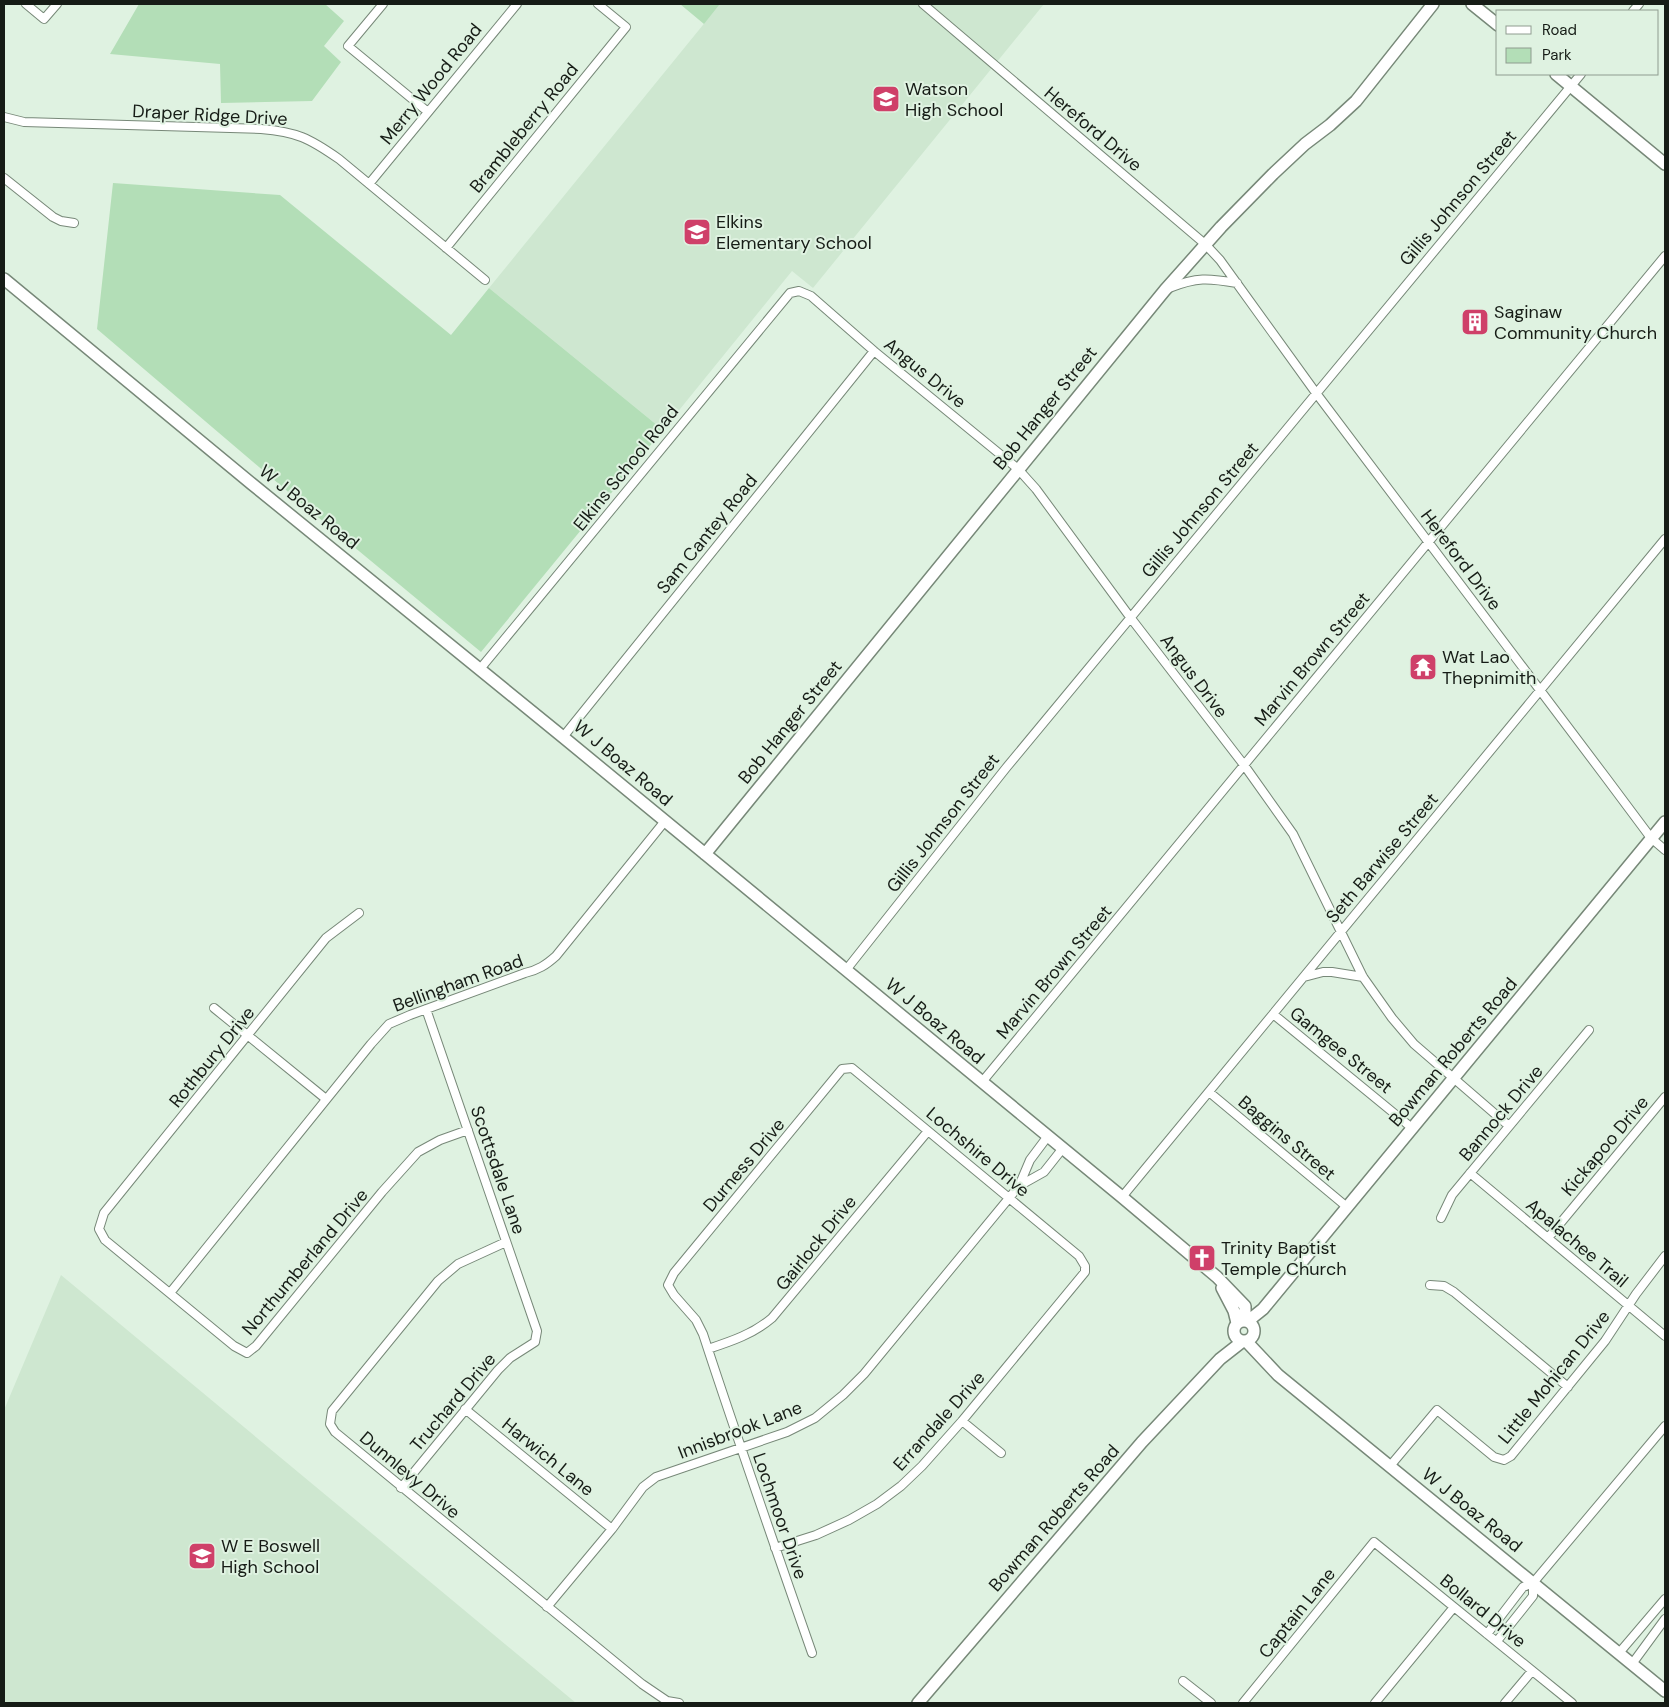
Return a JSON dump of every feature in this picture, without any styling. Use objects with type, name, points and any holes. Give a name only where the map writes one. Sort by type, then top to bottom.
[{"type":"street","points":[[26,4],[44,19],[57,4]]},
{"type":"street","points":[[383,4],[348,46],[428,112]]},
{"type":"street","name":"Merry Wood Road","points":[[369,184],[516,4]]},
{"type":"street","name":"Brambleberry Road","points":[[446,248],[626,27],[598,4]]},
{"type":"street","name":"Hereford Drive","points":[[923,4],[1205,244],[1220,260],[1316,393],[1540,690],[1652,838],[1665,850]]},
{"type":"street","name":"Bob Hanger Street","points":[[705,854],[1165,290],[1205,244],[1273,174],[1356,101],[1434,4]]},
{"type":"street","points":[[1472,4],[1496,24]]},
{"type":"street","points":[[1557,75],[1665,164]]},
{"type":"street","name":"Gillis Johnson Street","points":[[846,970],[1006,768],[1580,75]]},
{"type":"street","name":"Draper Ridge Drive","points":[[4,117],[24,122],[282,131],[300,135],[320,145],[486,280]]},
{"type":"street","points":[[4,178],[53,217],[74,224]]},
{"type":"street","name":"Marvin Brown Street","points":[[982,1082],[1665,256]]},
{"type":"street","points":[[1165,290],[1187,281],[1205,278],[1237,284]]},
{"type":"street","name":"W J Boaz Road","points":[[4,279],[252,484],[564,737],[1217,1277],[1259,1354],[1278,1375],[1665,1691]]},
{"type":"street","name":"Elkins School Road","points":[[480,669],[790,294],[799,292]]},
{"type":"street","name":"Angus Drive","points":[[799,292],[812,296],[874,351],[1018,469],[1036,489],[1293,834],[1363,977],[1392,1018],[1414,1044],[1509,1126]]},
{"type":"street","name":"Sam Cantey Road","points":[[564,737],[874,351]]},
{"type":"street","name":"Seth Barwise Street","points":[[1122,1197],[1665,539]]},
{"type":"street","name":"Bellingham Road","points":[[170,1293],[370,1044],[389,1024],[545,966],[556,956],[665,821]]},
{"type":"street","name":"Bowman Roberts Road","points":[[918,1703],[1142,1442],[1220,1359],[1265,1307],[1665,822]]},
{"type":"street","name":"Rothbury Drive","points":[[99,1228],[104,1213],[326,938],[360,913]]},
{"type":"street","points":[[1304,977],[1323,972],[1332,972],[1363,977]]},
{"type":"street","points":[[214,1008],[326,1099]]},
{"type":"street","name":"Scottsdale Lane","points":[[426,1009],[537,1331],[535,1342]]},
{"type":"street","name":"Gamgee Street","points":[[1273,1014],[1412,1128]]},
{"type":"street","name":"Bannock Drive","points":[[1441,1218],[1452,1195],[1589,1030]]},
{"type":"street","name":"Lochshire Drive","points":[[846,1068],[852,1068],[860,1074],[1079,1256],[1085,1266]]},
{"type":"street","name":"Durness Drive","points":[[668,1285],[669,1280],[680,1265],[842,1069],[846,1068]]},
{"type":"street","name":"Baggins Street","points":[[1208,1092],[1347,1207]]},
{"type":"street","name":"Kickapoo Drive","points":[[1548,1238],[1665,1097]]},
{"type":"street","name":"Northumberland Drive","points":[[99,1228],[106,1240],[234,1346],[247,1353],[256,1346],[382,1192],[418,1152],[440,1140],[468,1130]]},
{"type":"street","name":"Gairlock Drive","points":[[708,1349],[743,1337],[760,1328],[772,1318],[928,1131]]},
{"type":"street","name":"Innisbrook Lane","points":[[547,1607],[612,1529],[643,1487],[656,1477],[787,1432],[815,1418],[843,1395],[864,1374],[1019,1186],[1030,1160],[1048,1136]]},
{"type":"street","name":"Innisbrook Lane","points":[[1019,1186],[1044,1172],[1063,1148]]},
{"type":"street","name":"Apalachee Trail","points":[[1470,1173],[1665,1336]]},
{"type":"street","name":"Dunnlevy Drive","points":[[506,1242],[458,1264],[438,1281],[332,1411],[330,1424],[335,1432],[401,1488],[656,1695],[667,1701],[679,1703]]},
{"type":"street","name":"Little Mohican Drive","points":[[1390,1466],[1437,1410],[1494,1458],[1504,1460],[1516,1451],[1606,1341],[1665,1256]]},
{"type":"street","name":"Errandale Drive","points":[[776,1548],[816,1535],[849,1520],[877,1504],[922,1466],[962,1421],[1081,1277],[1085,1272],[1085,1266]]},
{"type":"street","name":"Lochmoor Drive","points":[[668,1285],[674,1295],[696,1320],[708,1349],[812,1652]]},
{"type":"street","points":[[1430,1285],[1444,1286],[1454,1292],[1568,1387]]},
{"type":"street","name":"Truchard Drive","points":[[401,1488],[481,1389],[510,1358],[535,1342]]},
{"type":"street","name":"Harwich Lane","points":[[464,1409],[612,1529]]},
{"type":"street","points":[[962,1421],[1001,1453]]},
{"type":"street","points":[[1487,1634],[1523,1587],[1533,1583],[1665,1426]]},
{"type":"street","name":"Bollard Drive","points":[[1374,1542],[1572,1703]]},
{"type":"street","name":"Captain Lane","points":[[1243,1703],[1374,1542]]},
{"type":"street","points":[[1497,1641],[1533,1596],[1533,1583]]},
{"type":"street","points":[[1619,1654],[1665,1599]]},
{"type":"street","points":[[1375,1703],[1454,1607]]},
{"type":"street","points":[[1632,1664],[1665,1619]]},
{"type":"street","points":[[1505,1703],[1532,1671]]},
{"type":"street","points":[[1183,1681],[1211,1703]]},
{"type":"shaded area","name":"Elkins Elementary School","points":[[720,4],[1044,4],[813,288],[792,271],[663,430],[489,288]]},
{"type":"shaded area","name":"W E Boswell High School","points":[[61,1275],[576,1703],[4,1703],[4,1410]]},
{"type":"green space","points":[[139,4],[325,4],[344,21],[324,46],[341,62],[312,101],[221,103],[220,64],[110,54]]},
{"type":"green space","points":[[680,4],[720,4],[704,24]]},
{"type":"green space","points":[[113,183],[280,195],[451,335],[489,288],[663,430],[481,652],[313,513],[97,329]]},
{"type":"place","name":"Watson High School","points":[[886,99]]},
{"type":"place","name":"Elkins Elementary School","points":[[697,232]]},
{"type":"place","name":"Saginaw Community Church","points":[[1475,322]]},
{"type":"place","name":"Wat Lao Thepnimith","points":[[1423,667]]},
{"type":"place","name":"Trinity Baptist Temple Church","points":[[1202,1258]]},
{"type":"place","name":"W E Boswell High School","points":[[202,1556]]}]
